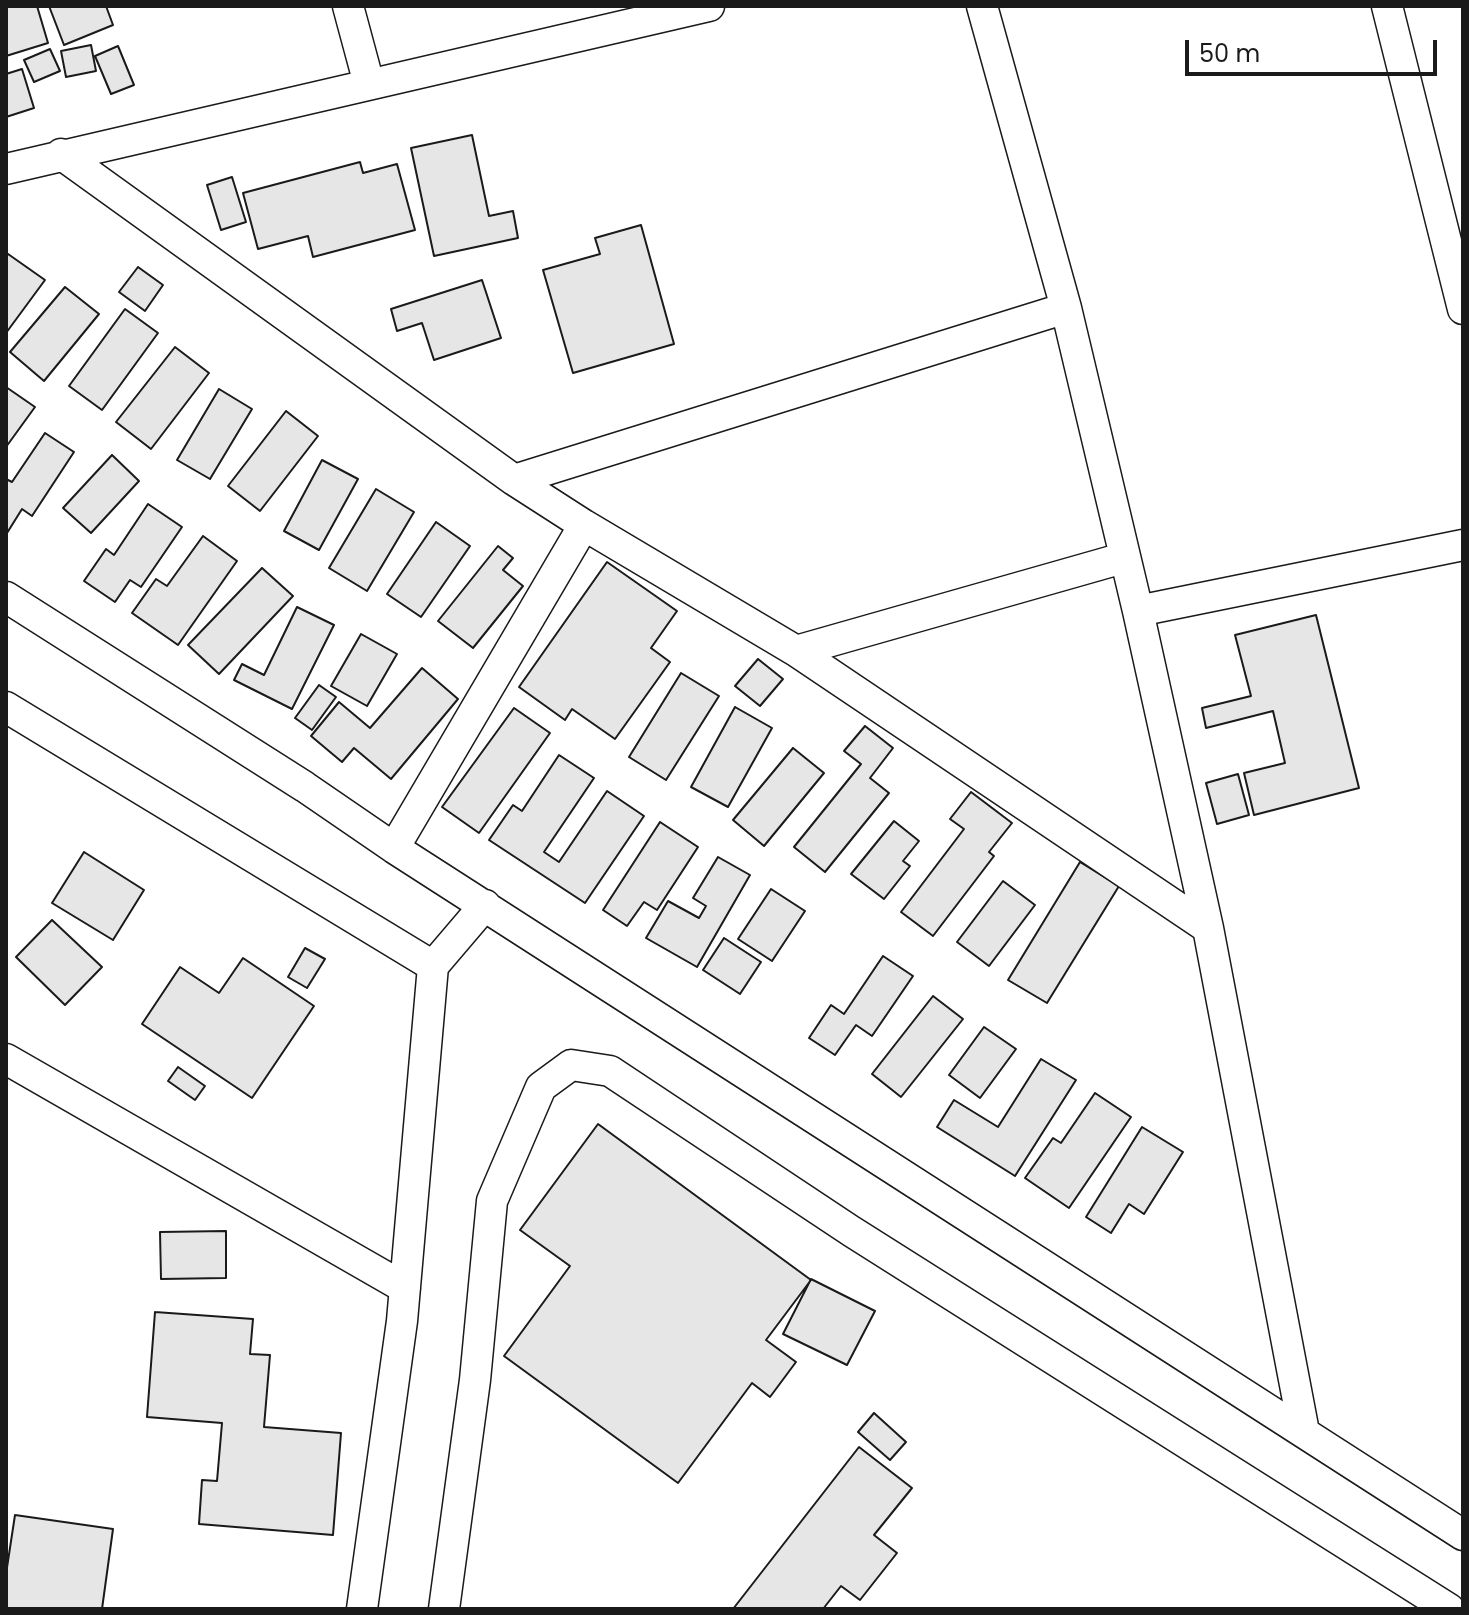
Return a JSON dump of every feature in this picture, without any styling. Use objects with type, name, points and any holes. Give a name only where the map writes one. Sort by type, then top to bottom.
[{"type":"street","points":[[348,6],[369,84]]},
{"type":"street","points":[[6,169],[709,6]]},
{"type":"street","points":[[982,6],[1066,308],[1138,611],[1208,928],[1304,1432]]},
{"type":"street","points":[[1387,6],[1463,309]]},
{"type":"street","points":[[61,154],[514,480],[796,651],[1208,928]]},
{"type":"street","points":[[514,480],[1066,308]]},
{"type":"street","points":[[394,848],[584,525]]},
{"type":"street","points":[[1138,611],[1463,545]]},
{"type":"street","points":[[796,651],[1123,558]]},
{"type":"street","points":[[6,597],[292,778],[394,848],[1463,1535]]},
{"type":"street","points":[[6,707],[433,966]]},
{"type":"street","points":[[362,1609],[405,1288],[433,966],[485,905]]},
{"type":"street","points":[[6,1059],[405,1288]]},
{"type":"street","points":[[444,1609],[475,1380],[492,1201],[541,1087],[571,1065],[610,1071],[851,1231],[1441,1607]]},
{"type":"building","points":[[6,6],[37,6],[48,43],[6,56]]},
{"type":"building","points":[[49,6],[106,6],[113,25],[64,45]]},
{"type":"building","points":[[91,45],[96,71],[66,77],[61,51]]},
{"type":"building","points":[[118,46],[134,85],[111,94],[95,56]]},
{"type":"building","points":[[50,49],[60,71],[34,82],[24,60]]},
{"type":"building","points":[[22,69],[34,108],[6,117],[6,74]]},
{"type":"building","points":[[472,135],[489,216],[513,211],[518,238],[434,256],[411,148]]},
{"type":"building","points":[[360,162],[363,173],[397,164],[415,230],[313,257],[308,236],[258,249],[243,193]]},
{"type":"building","points":[[232,177],[246,222],[221,230],[207,185]]},
{"type":"building","points":[[641,225],[674,344],[573,373],[543,270],[600,254],[595,238]]},
{"type":"building","points":[[8,254],[45,280],[6,333],[6,256]]},
{"type":"building","points":[[138,267],[163,285],[145,311],[119,292]]},
{"type":"building","points":[[482,280],[501,338],[434,360],[422,323],[397,331],[391,309]]},
{"type":"building","points":[[65,287],[99,314],[44,381],[10,352]]},
{"type":"building","points":[[125,309],[158,333],[102,410],[69,386]]},
{"type":"building","points":[[175,347],[209,373],[151,449],[116,422]]},
{"type":"building","points":[[6,387],[35,407],[6,447]]},
{"type":"building","points":[[219,389],[252,409],[210,479],[177,460]]},
{"type":"building","points":[[286,411],[318,436],[260,511],[228,486]]},
{"type":"building","points":[[45,433],[74,452],[32,516],[22,509],[7,533],[6,479],[12,482]]},
{"type":"building","points":[[112,455],[139,481],[91,533],[63,508]]},
{"type":"building","points":[[322,460],[358,479],[319,550],[284,531]]},
{"type":"building","points":[[376,489],[414,512],[367,591],[329,568]]},
{"type":"building","points":[[148,504],[182,527],[141,587],[130,580],[115,602],[84,581],[106,549],[114,555]]},
{"type":"building","points":[[436,522],[470,546],[421,617],[387,594]]},
{"type":"building","points":[[203,536],[237,561],[178,645],[132,613],[156,579],[167,586]]},
{"type":"building","points":[[498,546],[513,558],[503,570],[523,586],[473,648],[438,621]]},
{"type":"building","points":[[607,562],[677,611],[651,648],[670,662],[615,739],[572,709],[565,720],[519,687]]},
{"type":"building","points":[[262,568],[293,596],[219,674],[188,645]]},
{"type":"building","points":[[297,607],[334,625],[292,709],[234,680],[242,664],[264,675]]},
{"type":"building","points":[[1316,615],[1359,788],[1254,815],[1244,773],[1285,763],[1273,711],[1206,728],[1202,708],[1251,696],[1235,635]]},
{"type":"building","points":[[361,634],[397,654],[367,706],[331,686]]},
{"type":"building","points":[[758,659],[783,679],[760,706],[735,686]]},
{"type":"building","points":[[422,668],[458,699],[391,779],[354,748],[342,762],[311,736],[339,702],[370,728]]},
{"type":"building","points":[[681,673],[719,696],[666,780],[629,757]]},
{"type":"building","points":[[319,685],[336,697],[312,730],[295,718]]},
{"type":"building","points":[[735,707],[772,728],[728,807],[691,787]]},
{"type":"building","points":[[514,708],[550,733],[479,833],[442,807]]},
{"type":"building","points":[[865,726],[893,748],[870,778],[889,793],[825,872],[794,847],[861,764],[844,751]]},
{"type":"building","points":[[793,748],[824,773],[764,846],[733,820]]},
{"type":"building","points":[[559,755],[594,778],[544,852],[559,862],[607,791],[644,816],[585,903],[489,840],[513,805],[522,811]]},
{"type":"building","points":[[1238,774],[1249,815],[1217,824],[1206,783]]},
{"type":"building","points":[[971,792],[1012,823],[989,852],[994,856],[933,936],[901,912],[964,829],[950,819]]},
{"type":"building","points":[[894,821],[919,841],[903,861],[910,866],[884,899],[851,874]]},
{"type":"building","points":[[660,822],[698,847],[657,910],[644,902],[627,926],[603,910]]},
{"type":"building","points":[[84,852],[144,890],[113,940],[52,903]]},
{"type":"building","points":[[718,857],[750,875],[697,967],[646,938],[668,901],[699,918],[706,906],[693,898]]},
{"type":"building","points":[[1080,862],[1119,886],[1047,1003],[1008,980]]},
{"type":"building","points":[[1003,881],[1035,905],[989,966],[957,942]]},
{"type":"building","points":[[771,889],[805,911],[772,961],[738,939]]},
{"type":"building","points":[[52,920],[102,967],[65,1005],[16,957]]},
{"type":"building","points":[[724,938],[761,962],[740,994],[703,970]]},
{"type":"building","points":[[305,948],[325,959],[307,988],[288,977]]},
{"type":"building","points":[[883,956],[913,976],[872,1036],[856,1025],[835,1055],[809,1038],[831,1005],[844,1014]]},
{"type":"building","points":[[243,958],[314,1006],[252,1098],[142,1024],[180,967],[219,993]]},
{"type":"building","points":[[933,996],[963,1019],[901,1097],[872,1074]]},
{"type":"building","points":[[984,1027],[1016,1049],[980,1098],[949,1075]]},
{"type":"building","points":[[1041,1059],[1076,1080],[1015,1176],[937,1127],[954,1100],[998,1127]]},
{"type":"building","points":[[178,1067],[205,1086],[195,1100],[168,1081]]},
{"type":"building","points":[[1095,1093],[1131,1117],[1069,1208],[1025,1178],[1053,1138],[1061,1143]]},
{"type":"building","points":[[598,1124],[811,1280],[766,1340],[796,1362],[770,1397],[752,1383],[678,1483],[504,1356],[570,1266],[520,1230]]},
{"type":"building","points":[[1142,1127],[1183,1152],[1144,1214],[1129,1204],[1111,1233],[1086,1217]]},
{"type":"building","points":[[226,1231],[226,1278],[161,1279],[160,1232]]},
{"type":"building","points":[[811,1279],[875,1311],[847,1365],[783,1334]]},
{"type":"building","points":[[155,1312],[253,1319],[250,1354],[270,1355],[264,1427],[341,1433],[333,1535],[199,1524],[202,1480],[217,1481],[222,1423],[147,1417]]},
{"type":"building","points":[[874,1413],[906,1442],[890,1460],[858,1432]]},
{"type":"building","points":[[859,1447],[912,1488],[874,1535],[897,1553],[860,1600],[841,1586],[823,1609],[733,1609]]},
{"type":"building","points":[[15,1515],[113,1529],[102,1609],[6,1609],[6,1574]]}]
